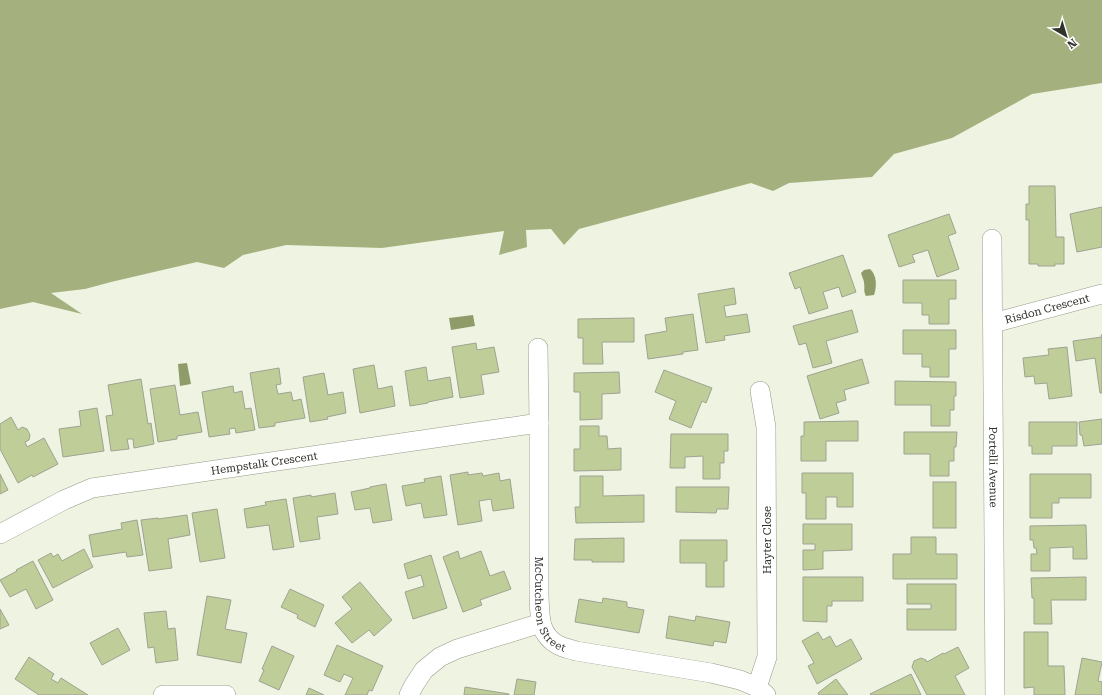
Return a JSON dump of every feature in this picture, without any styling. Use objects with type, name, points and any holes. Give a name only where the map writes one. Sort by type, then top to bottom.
[{"type":"street","name":"Portelli Avenue","points":[[992,239],[995,695]]},
{"type":"street","name":"Risdon Crescent","points":[[993,323],[1102,294]]},
{"type":"street","name":"McCutcheon Street","points":[[538,348],[539,595],[541,623],[546,635],[558,645],[576,651],[711,673],[740,680],[761,691]]},
{"type":"street","name":"Hayter Close","points":[[760,391],[766,427],[767,657],[761,691]]},
{"type":"street","name":"Hempstalk Crescent","points":[[0,534],[64,500],[92,488],[539,423]]},
{"type":"street","points":[[409,695],[424,670],[440,657],[457,649],[541,623]]},
{"type":"street","points":[[163,695],[226,695]]},
{"type":"shaded area","points":[[0,0],[1102,0],[1102,83],[1032,94],[952,138],[894,154],[872,177],[789,183],[773,191],[751,183],[579,229],[564,245],[551,229],[526,230],[527,247],[499,255],[504,231],[382,248],[286,245],[243,255],[224,268],[197,262],[85,289],[51,293],[82,314],[33,302],[0,309]]},
{"type":"shaded area","points":[[870,269],[874,274],[876,288],[874,295],[866,296],[864,291],[864,281],[861,273],[864,270]]},
{"type":"shaded area","points":[[473,315],[475,326],[451,330],[449,318]]},
{"type":"shaded area","points":[[187,363],[191,384],[180,386],[178,364]]},
{"type":"building","points":[[1029,186],[1055,186],[1056,237],[1064,237],[1064,264],[1055,264],[1055,266],[1038,266],[1038,264],[1029,264],[1029,220],[1026,220],[1026,204],[1029,204]]},
{"type":"building","points":[[1102,207],[1102,247],[1077,252],[1070,214]]},
{"type":"building","points":[[949,214],[956,233],[948,236],[959,269],[937,277],[928,250],[912,255],[915,262],[899,267],[888,235]]},
{"type":"building","points":[[843,255],[856,292],[842,297],[839,287],[823,292],[828,308],[809,314],[800,287],[795,289],[789,273]]},
{"type":"building","points":[[903,280],[956,280],[956,299],[949,299],[949,324],[929,324],[929,315],[922,315],[922,303],[903,303]]},
{"type":"building","points":[[734,288],[736,304],[724,306],[726,317],[747,314],[750,332],[724,336],[725,340],[706,343],[698,294]]},
{"type":"building","points":[[852,310],[858,332],[826,341],[832,363],[813,368],[806,343],[799,345],[793,326]]},
{"type":"building","points":[[693,314],[698,350],[683,352],[683,354],[648,359],[645,335],[667,331],[665,318]]},
{"type":"building","points":[[634,318],[634,342],[602,342],[603,364],[583,364],[583,338],[578,338],[578,319]]},
{"type":"building","points":[[903,330],[956,330],[956,349],[949,349],[949,377],[930,377],[930,367],[922,367],[922,354],[903,354]]},
{"type":"building","points":[[1102,337],[1102,393],[1100,393],[1095,358],[1076,361],[1073,341]]},
{"type":"building","points":[[476,343],[477,350],[494,347],[499,372],[481,375],[484,394],[460,398],[452,347]]},
{"type":"building","points":[[1067,347],[1072,396],[1049,399],[1047,383],[1035,384],[1034,376],[1025,377],[1023,358],[1049,355],[1048,349]]},
{"type":"building","points":[[862,359],[869,383],[844,390],[846,400],[836,403],[839,413],[820,419],[807,376]]},
{"type":"building","points":[[374,365],[378,389],[392,386],[395,406],[360,413],[353,369]]},
{"type":"building","points":[[426,367],[428,381],[450,377],[453,397],[410,406],[405,371]]},
{"type":"building","points":[[279,368],[281,384],[276,385],[278,394],[291,392],[293,401],[301,399],[305,418],[275,423],[275,426],[259,428],[250,373]]},
{"type":"building","points":[[664,370],[712,388],[706,403],[702,401],[691,428],[669,419],[676,401],[655,392]]},
{"type":"building","points":[[619,372],[620,393],[602,394],[602,419],[580,420],[580,392],[574,392],[574,373]]},
{"type":"building","points":[[324,373],[328,395],[343,392],[346,413],[327,417],[328,419],[310,422],[303,377]]},
{"type":"building","points":[[141,379],[148,424],[151,423],[154,444],[134,448],[133,439],[127,439],[129,449],[111,451],[106,416],[113,415],[108,385]]},
{"type":"building","points":[[895,381],[956,382],[954,410],[950,410],[950,426],[931,426],[931,405],[895,405]]},
{"type":"building","points":[[175,385],[180,415],[198,412],[202,432],[177,436],[177,439],[158,442],[150,389]]},
{"type":"building","points":[[233,386],[234,393],[242,391],[245,409],[251,408],[255,430],[236,433],[235,428],[229,429],[230,434],[209,437],[202,392]]},
{"type":"building","points":[[97,408],[104,451],[63,457],[59,429],[81,426],[79,411]]},
{"type":"building","points":[[11,417],[18,430],[22,427],[27,429],[30,435],[29,440],[25,442],[27,447],[44,438],[58,464],[33,477],[32,475],[18,483],[0,449],[0,424]]},
{"type":"building","points":[[1102,419],[1102,444],[1084,446],[1082,435],[1080,435],[1079,422]]},
{"type":"building","points":[[858,421],[858,441],[826,441],[826,461],[801,461],[801,436],[804,436],[804,422]]},
{"type":"building","points":[[1029,422],[1077,422],[1077,446],[1052,446],[1052,454],[1032,454],[1032,446],[1029,446]]},
{"type":"building","points":[[580,426],[599,426],[599,436],[607,436],[608,449],[621,448],[621,470],[574,471],[574,449],[580,449]]},
{"type":"building","points":[[904,432],[957,432],[956,447],[954,447],[954,461],[949,461],[949,476],[930,476],[930,454],[904,454]]},
{"type":"building","points":[[671,434],[728,434],[728,451],[724,451],[724,463],[720,463],[720,479],[703,479],[703,456],[685,457],[685,468],[670,468]]},
{"type":"building","points":[[468,472],[468,475],[482,473],[483,476],[499,473],[500,481],[510,479],[514,508],[493,511],[491,499],[479,501],[482,521],[458,525],[450,475]]},
{"type":"building","points":[[802,473],[853,473],[853,507],[837,507],[837,497],[826,497],[826,519],[806,519],[806,493],[802,493]]},
{"type":"building","points":[[0,474],[8,490],[0,494]]},
{"type":"building","points":[[1030,474],[1091,474],[1091,498],[1059,498],[1059,503],[1052,503],[1052,518],[1030,518]]},
{"type":"building","points":[[441,476],[447,515],[424,518],[421,503],[406,506],[402,486],[425,482],[424,479]]},
{"type":"building","points":[[580,476],[603,476],[603,496],[644,495],[644,522],[576,523],[575,507],[580,507]]},
{"type":"building","points":[[933,482],[956,482],[956,528],[933,528]]},
{"type":"building","points":[[386,484],[392,520],[373,523],[370,508],[355,510],[351,492]]},
{"type":"building","points":[[676,487],[729,487],[728,509],[717,509],[716,513],[676,512]]},
{"type":"building","points":[[335,493],[338,514],[317,517],[320,539],[300,542],[293,498]]},
{"type":"building","points":[[286,499],[294,547],[273,550],[269,525],[247,528],[244,509],[266,505],[265,502]]},
{"type":"building","points":[[217,509],[225,558],[200,562],[192,513]]},
{"type":"building","points":[[187,515],[190,535],[168,539],[172,568],[149,571],[141,520]]},
{"type":"building","points":[[137,520],[143,555],[127,557],[126,552],[93,557],[89,535],[122,529],[121,523]]},
{"type":"building","points":[[803,524],[852,524],[852,550],[823,551],[823,569],[803,570],[803,550],[815,550],[815,544],[803,544]]},
{"type":"building","points":[[1086,525],[1087,559],[1073,559],[1073,547],[1050,548],[1050,571],[1031,571],[1031,554],[1037,554],[1036,548],[1034,548],[1033,540],[1030,540],[1030,526]]},
{"type":"building","points":[[911,537],[936,537],[936,554],[957,554],[957,579],[893,579],[893,554],[911,554]]},
{"type":"building","points":[[624,538],[624,562],[592,562],[592,560],[574,560],[575,539]]},
{"type":"building","points":[[680,540],[727,540],[727,561],[724,561],[724,587],[706,587],[706,563],[680,563]]},
{"type":"building","points":[[84,549],[93,567],[53,588],[38,560],[51,553],[53,557],[58,554],[62,561]]},
{"type":"building","points":[[458,551],[460,559],[481,551],[490,576],[504,571],[511,589],[480,600],[482,605],[463,612],[443,557]]},
{"type":"building","points":[[431,555],[447,608],[413,619],[405,592],[424,586],[421,575],[408,579],[404,564]]},
{"type":"building","points":[[33,561],[53,600],[36,609],[26,589],[10,597],[0,580]]},
{"type":"building","points":[[803,577],[863,577],[863,601],[832,601],[832,606],[827,606],[827,622],[803,621]]},
{"type":"building","points":[[1086,577],[1086,600],[1051,600],[1052,624],[1034,624],[1034,598],[1032,598],[1031,578]]},
{"type":"building","points":[[360,582],[392,620],[374,636],[369,630],[352,643],[335,623],[352,609],[342,597]]},
{"type":"building","points":[[907,584],[956,584],[956,630],[907,630],[907,609],[931,609],[931,604],[907,604]]},
{"type":"building","points":[[290,589],[324,605],[315,627],[297,618],[298,615],[281,607]]},
{"type":"building","points":[[207,596],[231,600],[225,629],[247,633],[241,663],[197,655]]},
{"type":"building","points":[[603,598],[627,602],[627,607],[644,610],[639,633],[575,622],[579,599],[602,603]]},
{"type":"building","points":[[0,609],[9,625],[0,629]]},
{"type":"building","points":[[166,611],[168,629],[175,628],[178,660],[156,663],[154,647],[148,648],[144,613]]},
{"type":"building","points":[[669,616],[695,621],[696,616],[730,622],[726,643],[714,641],[713,646],[666,638]]},
{"type":"building","points":[[118,628],[130,650],[102,665],[90,643]]},
{"type":"building","points":[[818,632],[823,640],[830,636],[836,647],[851,639],[862,659],[817,684],[808,666],[814,663],[802,641]]},
{"type":"building","points":[[1024,632],[1048,632],[1048,666],[1064,666],[1065,695],[1034,695],[1034,687],[1024,688]]},
{"type":"building","points":[[337,645],[383,666],[372,691],[369,690],[367,695],[345,695],[353,678],[344,674],[340,682],[324,675]]},
{"type":"building","points":[[272,646],[294,656],[279,690],[259,681],[264,670],[262,669]]},
{"type":"building","points":[[958,647],[969,668],[955,676],[965,695],[927,695],[912,667],[914,661],[921,658],[927,662]]},
{"type":"building","points":[[29,657],[54,674],[51,679],[58,683],[61,678],[88,695],[39,695],[15,679]]},
{"type":"building","points":[[1082,658],[1102,662],[1098,681],[1102,682],[1102,695],[1075,695]]},
{"type":"building","points":[[911,674],[921,695],[870,694]]},
{"type":"building","points":[[517,679],[536,682],[534,695],[514,695]]},
{"type":"building","points":[[836,679],[848,695],[819,695],[818,693]]},
{"type":"building","points":[[465,687],[509,694],[509,695],[464,695]]},
{"type":"building","points":[[309,688],[324,695],[306,695]]}]
